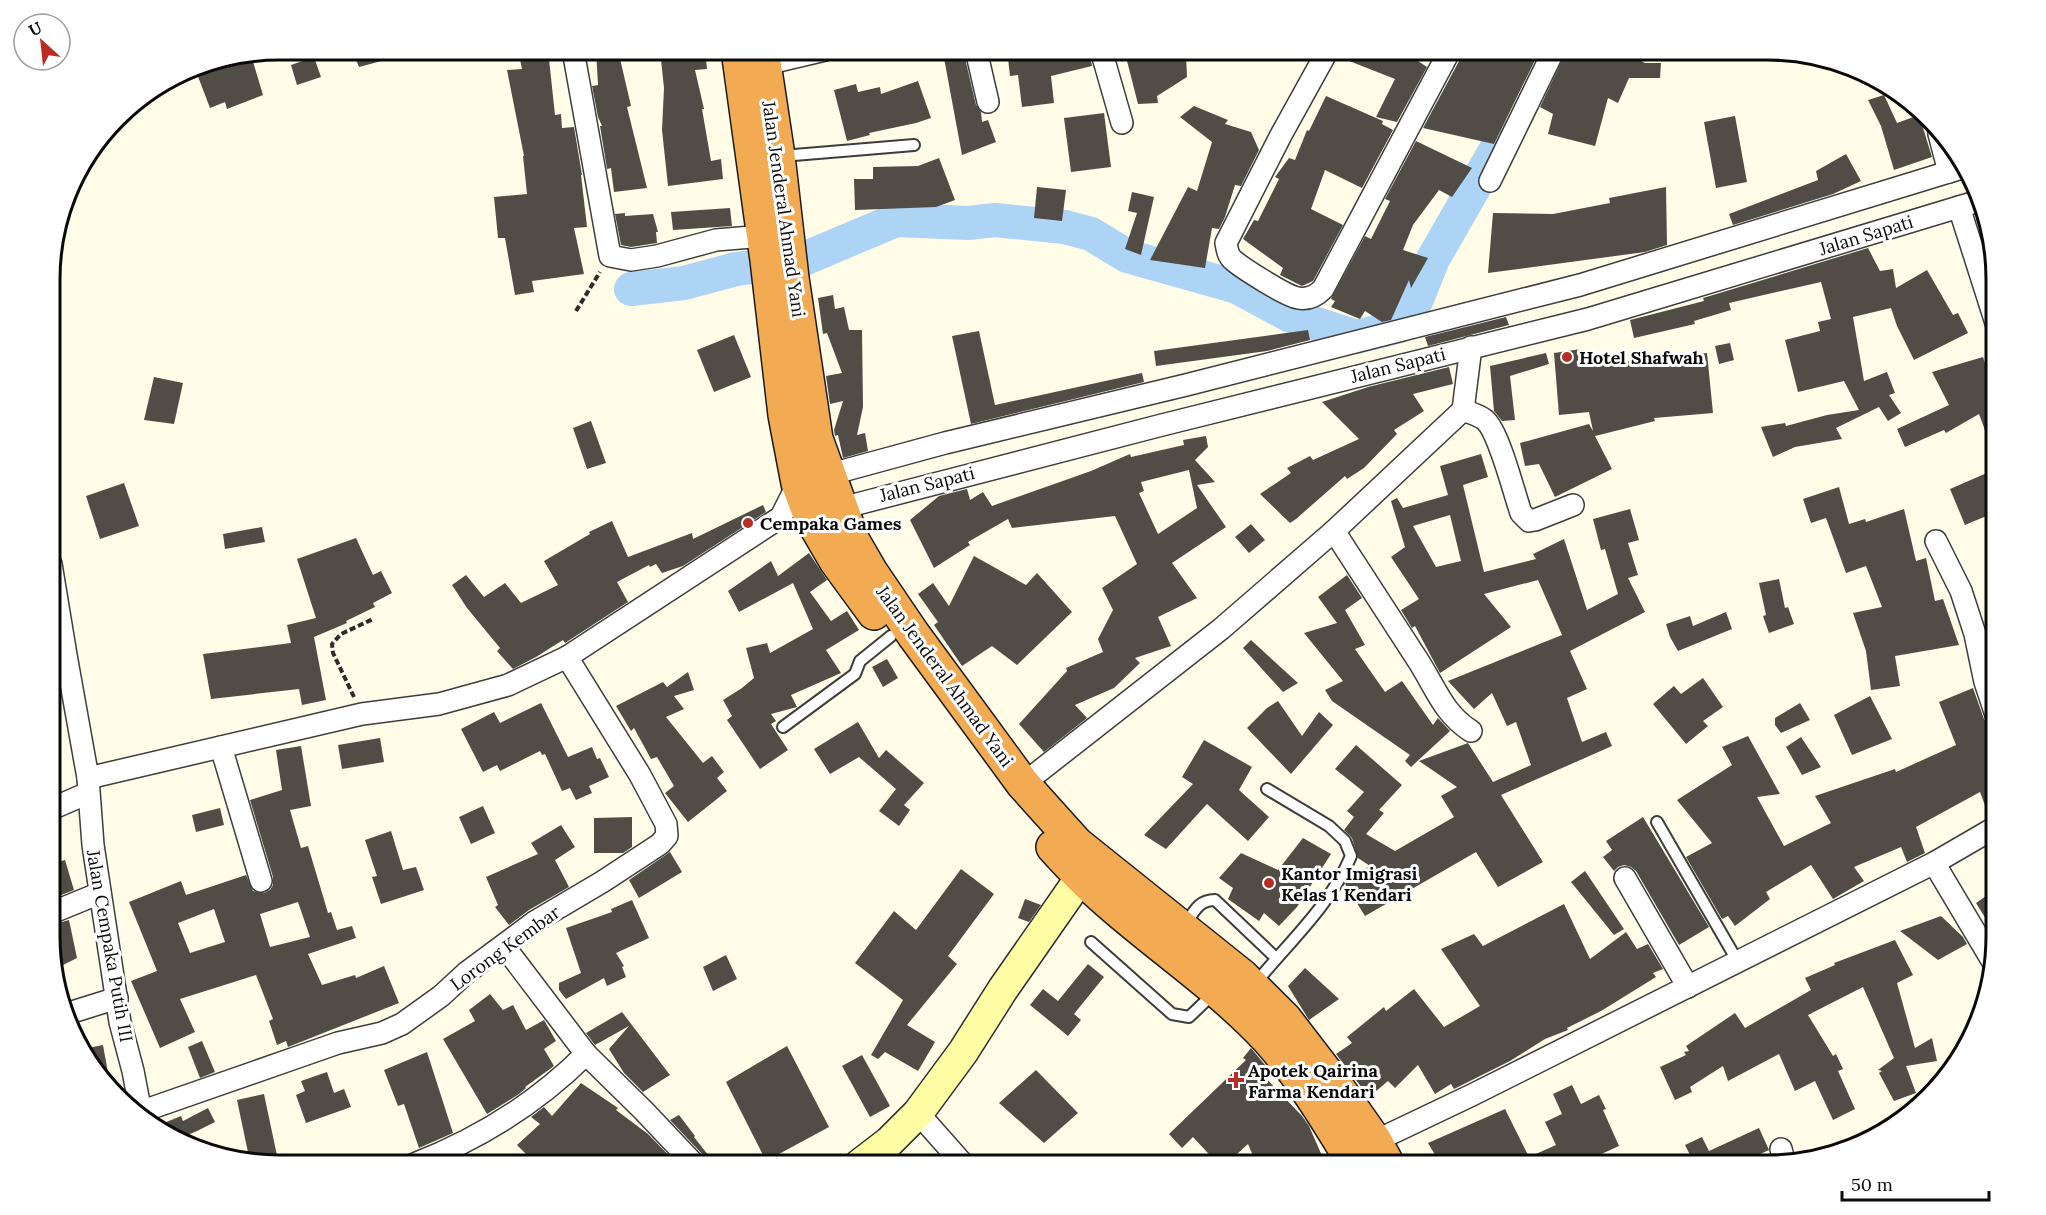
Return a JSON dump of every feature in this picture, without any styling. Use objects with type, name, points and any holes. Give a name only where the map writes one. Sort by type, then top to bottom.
[{"type":"highway","name":"Jalan Jenderal Ahmad Yani","points":[[751,60],[776,262],[785,415],[798,483],[796,518],[836,561],[964,740],[1041,834],[1088,868],[1125,880],[1253,987],[1285,1019],[1329,1076],[1366,1155]]},
{"type":"highway","name":"Jalan Jenderal Ahmad Yani","points":[[752,60],[778,156],[776,262],[816,439],[853,541],[913,634],[1023,784],[1077,844],[1088,868],[1113,907],[1216,991],[1267,1038],[1318,1102],[1365,1155]]},
{"type":"street","points":[[575,60],[610,256],[631,260],[657,256],[716,240],[776,262]]},
{"type":"street","points":[[978,60],[988,102]]},
{"type":"street","points":[[1104,60],[1122,123]]},
{"type":"street","points":[[1322,60],[1226,243],[1231,259],[1283,293],[1299,298],[1314,297],[1323,289],[1445,60]]},
{"type":"street","points":[[1490,181],[1549,60]]},
{"type":"street","name":"Jalan Sapati","points":[[798,483],[1580,285],[1956,169]]},
{"type":"street","name":"Jalan Sapati","points":[[60,803],[88,786],[221,747],[362,714],[439,704],[508,685],[567,657],[796,518],[1588,319],[1972,203]]},
{"type":"street","points":[[1959,207],[1986,292]]},
{"type":"street","points":[[1580,285],[1588,319]]},
{"type":"street","points":[[1023,784],[1221,628],[1334,531],[1463,410],[1471,347]]},
{"type":"street","points":[[1463,410],[1487,421],[1499,445],[1521,513],[1529,521],[1573,505]]},
{"type":"street","points":[[1334,531],[1426,673],[1447,710],[1457,722],[1471,731]]},
{"type":"street","points":[[1936,541],[1961,591],[1975,634],[1986,688]]},
{"type":"street","name":"Lorong Kembar","points":[[146,1110],[338,1043],[382,1033],[402,1024],[536,921],[660,844],[667,836],[666,824],[640,775],[567,657]]},
{"type":"street","name":"Jalan Cempaka Putih III","points":[[60,661],[88,786],[93,845],[120,1022],[133,1071],[139,1104]]},
{"type":"street","points":[[221,747],[261,880]]},
{"type":"street","points":[[1370,1155],[1472,1095],[1934,863],[1986,833]]},
{"type":"street","points":[[1934,863],[1986,950]]},
{"type":"street","points":[[872,1155],[889,1142],[918,1113],[963,1052],[1003,989],[1088,868]]},
{"type":"street","points":[[1625,878],[1688,987]]},
{"type":"street","points":[[60,909],[100,893]]},
{"type":"street","points":[[504,946],[586,1054],[686,1155]]},
{"type":"street","points":[[74,1011],[117,998]]},
{"type":"street","points":[[439,1155],[505,1120],[586,1054]]},
{"type":"street","points":[[918,1113],[955,1155]]},
{"type":"lane","points":[[778,156],[914,145]]},
{"type":"lane","points":[[783,727],[855,674],[860,661],[891,636]]},
{"type":"lane","points":[[1253,987],[1327,901],[1351,856],[1345,841],[1329,826],[1267,789]]},
{"type":"lane","points":[[1657,822],[1738,962]]},
{"type":"lane","points":[[1183,928],[1199,905],[1205,900],[1215,900],[1276,958]]},
{"type":"lane","points":[[1091,942],[1172,1014],[1189,1017],[1216,991]]},
{"type":"path","points":[[576,311],[610,256]]},
{"type":"path","points":[[362,714],[333,653],[332,645],[341,634],[373,619]]},
{"type":"building","points":[[305,60],[315,60],[321,77],[297,85],[291,65]]},
{"type":"building","points":[[356,60],[385,60],[359,67]]},
{"type":"building","points":[[520,60],[549,60],[555,115],[561,114],[562,128],[574,127],[587,227],[574,228],[584,274],[532,281],[534,292],[515,295],[505,238],[498,238],[494,197],[527,194],[524,156],[507,70],[522,69]]},
{"type":"building","points":[[597,60],[620,60],[631,106],[627,107],[647,188],[614,192],[611,168],[607,169],[600,126],[602,126],[592,86],[598,85]]},
{"type":"building","points":[[661,60],[706,60],[707,69],[695,70],[704,109],[702,109],[711,161],[721,159],[723,179],[668,186],[662,130],[664,88]]},
{"type":"building","points":[[944,60],[965,60],[982,122],[988,120],[996,142],[962,155]]},
{"type":"building","points":[[1008,60],[1091,60],[1092,66],[1051,76],[1054,103],[1022,107],[1018,75],[1010,76]]},
{"type":"building","points":[[1127,60],[1186,60],[1187,77],[1157,96],[1158,103],[1138,104]]},
{"type":"building","points":[[1347,60],[1416,60],[1427,67],[1397,122],[1376,117],[1395,79]]},
{"type":"building","points":[[1460,60],[1535,60],[1494,144],[1423,128]]},
{"type":"building","points":[[1562,60],[1639,60],[1645,63],[1661,63],[1660,78],[1629,78],[1618,103],[1608,98],[1595,146],[1548,134],[1553,114],[1540,107]]},
{"type":"building","points":[[253,62],[263,95],[227,109],[225,102],[210,108],[198,76],[222,67]]},
{"type":"building","points":[[918,81],[931,118],[869,133],[870,135],[847,141],[834,90],[856,84],[858,92],[880,87],[881,94]]},
{"type":"building","points":[[1884,95],[1897,123],[1914,117],[1922,124],[1932,157],[1894,170],[1881,126],[1868,100]]},
{"type":"building","points":[[1326,96],[1383,121],[1382,124],[1393,130],[1362,188],[1325,170],[1311,209],[1343,225],[1313,281],[1302,286],[1280,275],[1283,268],[1243,239],[1254,220],[1258,221],[1279,179],[1275,177],[1289,158],[1295,160],[1307,130],[1309,131]]},
{"type":"building","points":[[1194,106],[1228,120],[1225,124],[1251,132],[1259,150],[1241,186],[1235,185],[1219,229],[1212,228],[1205,268],[1150,260],[1188,187],[1197,191],[1212,142],[1180,117]]},
{"type":"building","points":[[1104,113],[1111,167],[1071,172],[1064,118]]},
{"type":"building","points":[[1735,116],[1747,182],[1716,188],[1704,122]]},
{"type":"building","points":[[1416,141],[1472,168],[1452,197],[1439,190],[1413,225],[1403,250],[1428,258],[1411,288],[1409,280],[1391,320],[1382,322],[1365,311],[1360,319],[1331,307],[1335,301],[1331,299],[1365,236],[1371,239],[1390,201],[1385,199]]},
{"type":"building","points":[[1846,154],[1861,181],[1833,194],[1733,225],[1729,214],[1818,180],[1816,171]]},
{"type":"building","points":[[939,158],[955,200],[936,207],[855,210],[854,179],[873,179],[873,167],[918,166]]},
{"type":"building","points":[[1037,187],[1066,190],[1062,221],[1034,218]]},
{"type":"building","points":[[1666,187],[1667,245],[1645,252],[1488,273],[1493,213],[1553,214],[1610,203],[1609,198]]},
{"type":"building","points":[[1132,192],[1154,197],[1141,255],[1125,249],[1137,213],[1128,211]]},
{"type":"building","points":[[730,208],[732,226],[673,230],[671,212]]},
{"type":"building","points":[[625,213],[625,216],[653,214],[658,232],[656,232],[657,243],[631,247],[621,245],[615,214]]},
{"type":"building","points":[[1868,248],[1880,271],[1893,269],[1896,288],[1927,270],[1953,315],[1958,313],[1968,333],[1914,360],[1891,308],[1853,317],[1864,381],[1887,372],[1895,393],[1889,395],[1901,413],[1888,421],[1879,407],[1836,428],[1842,439],[1795,447],[1773,457],[1761,427],[1785,423],[1786,426],[1827,415],[1859,410],[1844,381],[1798,392],[1785,340],[1820,331],[1818,322],[1831,319],[1821,282],[1729,303],[1731,310],[1694,321],[1695,324],[1634,338],[1630,320],[1704,301],[1703,298]]},
{"type":"building","points":[[833,295],[835,309],[844,307],[849,330],[862,330],[863,407],[857,435],[865,433],[868,451],[843,458],[838,435],[835,436],[834,430],[843,401],[830,404],[826,376],[842,373],[827,333],[823,334],[818,298]]},
{"type":"building","points":[[1506,317],[1509,325],[1428,346],[1425,337]]},
{"type":"building","points":[[1308,330],[1310,340],[1267,351],[1156,366],[1154,351]]},
{"type":"building","points":[[979,331],[995,405],[1142,373],[1144,382],[971,424],[952,336]]},
{"type":"building","points":[[734,335],[751,377],[714,392],[697,350]]},
{"type":"building","points":[[1730,343],[1734,360],[1719,364],[1715,346]]},
{"type":"building","points":[[1581,349],[1582,354],[1589,352],[1591,365],[1707,353],[1713,413],[1654,418],[1655,421],[1595,436],[1612,469],[1555,497],[1539,464],[1525,466],[1520,443],[1589,424],[1593,431],[1589,412],[1559,415],[1554,353]]},
{"type":"building","points":[[1546,353],[1549,364],[1510,376],[1515,420],[1502,421],[1494,411],[1490,366]]},
{"type":"building","points":[[1983,357],[1986,366],[1986,433],[1979,414],[1946,433],[1944,430],[1905,447],[1897,429],[1949,405],[1932,372]]},
{"type":"building","points":[[1449,367],[1453,384],[1413,394],[1424,411],[1394,430],[1397,434],[1364,468],[1347,479],[1345,476],[1296,519],[1290,523],[1260,494],[1291,473],[1287,468],[1310,456],[1313,460],[1359,439],[1322,402],[1368,387]]},
{"type":"building","points":[[154,377],[183,383],[174,424],[144,420]]},
{"type":"building","points":[[591,421],[606,463],[587,469],[573,428]]},
{"type":"building","points":[[1206,436],[1208,447],[1195,460],[1215,482],[1197,485],[1226,527],[1172,563],[1197,598],[1158,617],[1171,646],[1135,658],[1140,663],[1114,688],[1075,705],[1087,718],[1044,752],[1019,724],[1067,671],[1066,668],[1103,652],[1098,639],[1113,610],[1102,588],[1137,564],[1115,516],[1012,528],[1008,519],[968,542],[970,545],[934,568],[910,520],[939,496],[967,489],[970,500],[983,492],[992,506],[1091,471],[1130,454],[1131,457],[1184,445],[1183,440]],"holes":[[[1189,470],[1197,508],[1158,534],[1139,493],[1144,491],[1141,482]]]},
{"type":"building","points":[[1481,454],[1488,477],[1463,485],[1484,572],[1536,559],[1533,554],[1564,539],[1587,610],[1618,594],[1605,549],[1601,550],[1593,519],[1630,509],[1639,540],[1628,543],[1638,575],[1628,578],[1645,612],[1570,651],[1587,689],[1567,698],[1582,742],[1606,732],[1612,746],[1501,795],[1543,862],[1498,887],[1476,852],[1365,916],[1345,884],[1349,878],[1370,866],[1358,858],[1352,838],[1344,830],[1354,817],[1347,811],[1364,792],[1335,769],[1356,745],[1402,785],[1379,810],[1384,813],[1366,834],[1395,851],[1454,817],[1441,796],[1457,787],[1419,761],[1468,743],[1493,782],[1531,765],[1516,722],[1507,726],[1492,693],[1474,709],[1448,681],[1562,635],[1538,580],[1484,594],[1511,627],[1440,673],[1415,626],[1412,628],[1401,610],[1419,599],[1391,557],[1405,547],[1391,501],[1397,498],[1403,508],[1448,495],[1440,466]],"holes":[[[1450,515],[1461,561],[1436,567],[1413,526]]]},
{"type":"building","points":[[1986,473],[1986,516],[1965,525],[1950,489]]},
{"type":"building","points":[[124,483],[139,526],[100,539],[86,496]]},
{"type":"building","points":[[1839,487],[1849,524],[1865,519],[1866,522],[1904,509],[1916,561],[1926,558],[1935,601],[1943,599],[1959,645],[1895,656],[1900,686],[1871,690],[1866,651],[1853,613],[1882,607],[1866,566],[1846,573],[1826,518],[1811,523],[1803,499]]},
{"type":"building","points":[[763,505],[766,512],[683,566],[662,573],[656,564],[650,567],[649,565],[617,582],[628,602],[565,643],[563,640],[513,669],[497,651],[500,648],[467,608],[452,585],[466,575],[484,597],[505,583],[521,603],[558,585],[544,561],[590,534],[589,532],[612,521],[628,557],[692,533],[693,539]]},
{"type":"building","points":[[1251,524],[1265,540],[1249,553],[1235,537]]},
{"type":"building","points":[[262,527],[265,542],[225,549],[223,534]]},
{"type":"building","points":[[356,538],[373,575],[381,571],[392,593],[373,603],[375,607],[346,621],[347,623],[314,637],[326,700],[302,705],[299,689],[211,699],[203,654],[291,643],[287,625],[316,618],[297,559]]},
{"type":"building","points":[[809,553],[827,580],[810,592],[831,621],[847,611],[859,630],[826,650],[841,673],[791,695],[797,707],[771,714],[776,721],[771,724],[788,750],[760,769],[727,720],[732,716],[723,700],[754,678],[746,648],[767,643],[770,653],[813,629],[793,583],[739,612],[728,591],[771,561],[778,576]]},
{"type":"building","points":[[974,556],[1026,585],[1037,573],[1072,612],[1017,665],[992,646],[962,666],[934,625],[938,622],[918,594],[933,583],[949,606]]},
{"type":"building","points":[[1347,575],[1362,598],[1345,610],[1365,645],[1355,649],[1385,692],[1402,681],[1433,725],[1438,718],[1450,731],[1411,767],[1405,761],[1410,755],[1332,701],[1325,690],[1343,681],[1304,633],[1337,623],[1318,597]]},
{"type":"building","points":[[1779,579],[1785,608],[1788,607],[1794,624],[1769,633],[1763,616],[1766,615],[1759,583]]},
{"type":"building","points":[[1726,612],[1732,629],[1678,651],[1666,624],[1690,616],[1693,626]]},
{"type":"building","points":[[1251,640],[1298,683],[1283,692],[1243,648]]},
{"type":"building","points":[[887,659],[898,678],[883,687],[872,667]]},
{"type":"building","points":[[688,672],[694,690],[674,696],[684,709],[666,717],[703,763],[712,756],[724,772],[717,778],[727,791],[688,822],[665,793],[674,786],[657,757],[651,759],[634,728],[631,731],[616,706],[663,682],[667,687]]},
{"type":"building","points":[[1703,678],[1723,707],[1703,721],[1708,726],[1686,744],[1653,704],[1674,686],[1681,694]]},
{"type":"building","points":[[1973,688],[1986,722],[1986,808],[1980,792],[1916,827],[1925,853],[1907,862],[1901,847],[1854,867],[1864,881],[1833,899],[1811,865],[1766,892],[1770,899],[1735,926],[1728,916],[1722,919],[1686,857],[1712,843],[1677,800],[1732,765],[1722,747],[1748,736],[1780,794],[1757,797],[1784,846],[1831,823],[1815,796],[1895,769],[1896,772],[1956,745],[1939,702]]},
{"type":"building","points":[[1870,696],[1892,739],[1852,755],[1834,715]]},
{"type":"building","points":[[1278,701],[1302,736],[1319,712],[1333,725],[1291,774],[1247,728],[1267,708]]},
{"type":"building","points":[[541,703],[568,757],[592,747],[597,759],[600,758],[609,777],[589,786],[592,793],[576,800],[570,788],[562,791],[545,754],[542,755],[540,751],[500,771],[497,765],[483,772],[461,729],[494,712],[500,723]]},
{"type":"building","points":[[1800,703],[1810,720],[1781,733],[1775,725],[1775,718]]},
{"type":"building","points":[[858,722],[879,758],[886,750],[924,783],[904,805],[910,810],[899,826],[879,811],[896,789],[859,757],[830,774],[814,749]]},
{"type":"building","points":[[1801,737],[1821,767],[1802,775],[1786,747]]},
{"type":"building","points":[[380,738],[384,762],[342,769],[338,745]]},
{"type":"building","points":[[1204,740],[1252,767],[1239,790],[1269,817],[1248,841],[1207,804],[1166,849],[1144,835],[1193,784],[1182,777]]},
{"type":"building","points":[[301,746],[311,806],[290,810],[301,848],[308,846],[328,913],[331,912],[337,930],[352,926],[356,938],[308,954],[322,985],[355,975],[356,978],[384,966],[399,1003],[288,1047],[286,1041],[277,1045],[269,1021],[273,1019],[256,975],[180,999],[195,1032],[160,1048],[131,981],[157,971],[129,902],[181,881],[186,895],[246,875],[253,891],[264,893],[270,890],[273,877],[250,800],[282,790],[276,750]],"holes":[[[298,902],[310,937],[270,947],[260,914]],[[214,909],[225,942],[190,953],[178,923]]]},
{"type":"building","points":[[483,806],[495,833],[471,844],[459,817]]},
{"type":"building","points":[[220,808],[224,825],[196,832],[192,815]]},
{"type":"building","points":[[632,817],[632,847],[623,853],[594,853],[594,818]]},
{"type":"building","points":[[1643,817],[1709,927],[1679,945],[1636,871],[1624,865],[1614,871],[1603,857],[1612,850],[1606,841]]},
{"type":"building","points":[[561,825],[575,847],[555,860],[569,887],[529,910],[509,925],[495,907],[498,905],[486,877],[538,854],[531,843]]},
{"type":"building","points":[[391,831],[403,870],[416,867],[424,890],[381,904],[372,877],[377,876],[365,840]]},
{"type":"building","name":"Kantor Imigrasi Kelas 1 Kendari","points":[[1303,838],[1331,854],[1297,907],[1279,926],[1264,913],[1259,921],[1228,899],[1233,888],[1219,878],[1241,853],[1278,870]]},
{"type":"building","points":[[670,852],[682,872],[639,898],[629,880]]},
{"type":"building","points":[[65,860],[74,890],[60,895],[60,861]]},
{"type":"building","points":[[961,869],[994,894],[948,956],[957,964],[907,1025],[935,1042],[918,1071],[885,1052],[878,1059],[871,1055],[903,1000],[855,963],[894,911],[916,930]]},
{"type":"building","points":[[1585,871],[1624,929],[1614,935],[1571,882]]},
{"type":"building","points":[[1986,896],[1986,919],[1976,903]]},
{"type":"building","points":[[1025,899],[1041,905],[1029,922],[1018,918]]},
{"type":"building","points":[[632,900],[649,938],[616,953],[624,966],[622,967],[626,977],[607,986],[604,978],[566,999],[559,990],[559,983],[581,973],[566,928],[612,912],[611,909]]},
{"type":"building","points":[[1564,904],[1590,959],[1626,932],[1637,949],[1648,944],[1663,969],[1653,973],[1656,977],[1601,1011],[1567,1028],[1568,1030],[1545,1039],[1510,1061],[1454,1089],[1451,1084],[1435,1094],[1418,1065],[1395,1088],[1388,1081],[1369,1097],[1336,1054],[1352,1043],[1347,1037],[1384,1007],[1386,1011],[1414,989],[1444,1027],[1480,1006],[1441,949],[1474,934],[1483,946]]},
{"type":"building","points":[[1941,916],[1963,937],[1967,944],[1938,960],[1900,931]]},
{"type":"building","points":[[69,920],[77,958],[62,965],[60,950],[60,922]]},
{"type":"building","points":[[1895,940],[1913,975],[1897,983],[1915,1048],[1932,1038],[1937,1061],[1906,1066],[1916,1093],[1894,1101],[1879,1073],[1882,1071],[1878,1070],[1894,1058],[1863,987],[1808,1015],[1833,1056],[1836,1054],[1843,1069],[1838,1071],[1855,1109],[1833,1120],[1815,1081],[1795,1091],[1779,1054],[1728,1081],[1723,1066],[1690,1087],[1692,1092],[1675,1100],[1660,1067],[1686,1055],[1684,1052],[1689,1051],[1686,1046],[1735,1013],[1745,1028],[1811,990],[1805,978],[1835,965],[1834,963]]},
{"type":"building","points":[[726,955],[737,979],[713,991],[703,967]]},
{"type":"building","points":[[1088,964],[1104,977],[1074,1014],[1081,1020],[1068,1036],[1030,1005],[1043,989],[1058,1001]]},
{"type":"building","points":[[1305,968],[1339,999],[1309,1020],[1288,986]]},
{"type":"building","points":[[490,994],[503,1010],[513,1005],[526,1030],[544,1020],[556,1041],[544,1049],[554,1066],[519,1094],[487,1114],[443,1039],[475,1021],[469,1010]]},
{"type":"building","points":[[622,1012],[670,1075],[643,1092],[624,1073],[609,1049],[629,1026],[595,1045],[586,1033]]},
{"type":"building","points":[[202,1041],[215,1072],[200,1078],[188,1047]]},
{"type":"building","points":[[103,1045],[108,1073],[97,1058],[90,1048]]},
{"type":"building","points":[[787,1046],[829,1127],[777,1155],[763,1155],[726,1082]]},
{"type":"building","points":[[1251,1048],[1266,1066],[1261,1073],[1302,1116],[1322,1155],[1253,1155],[1248,1144],[1236,1155],[1210,1155],[1193,1137],[1182,1148],[1169,1134],[1246,1060],[1243,1058]]},
{"type":"building","points":[[427,1052],[453,1133],[419,1148],[404,1104],[398,1106],[384,1070]]},
{"type":"building","points":[[862,1055],[890,1106],[870,1117],[842,1066]]},
{"type":"building","points":[[1036,1070],[1078,1113],[1044,1143],[999,1103]]},
{"type":"building","points":[[327,1072],[334,1093],[344,1089],[351,1107],[306,1123],[296,1095],[305,1091],[301,1081]]},
{"type":"building","points":[[581,1083],[618,1108],[616,1110],[648,1134],[668,1155],[525,1155],[517,1145],[540,1124],[531,1117],[544,1107],[552,1116]]},
{"type":"building","points":[[1572,1085],[1581,1104],[1599,1095],[1619,1146],[1599,1155],[1534,1155],[1556,1145],[1545,1122],[1562,1114],[1553,1094]]},
{"type":"building","points":[[264,1094],[277,1155],[248,1153],[237,1100]]},
{"type":"building","points":[[208,1108],[215,1122],[188,1135],[164,1123],[181,1116],[183,1121]]},
{"type":"building","points":[[1505,1109],[1528,1155],[1435,1155],[1428,1143]]},
{"type":"building","points":[[679,1115],[708,1155],[703,1155],[670,1120]]},
{"type":"building","points":[[1759,1128],[1769,1150],[1758,1155],[1690,1155],[1685,1145],[1702,1137],[1709,1151]]},
{"type":"waterway","points":[[631,289],[684,283],[736,269],[799,261],[896,220],[968,223],[995,220],[1065,227],[1091,234],[1127,256],[1237,287],[1289,315],[1356,337],[1400,326],[1417,299],[1433,259],[1503,137]]},
{"type":"place","name":"Hotel Shafwah","points":[[1567,357]]},
{"type":"place","name":"Cempaka Games","points":[[748,523]]},
{"type":"place","name":"Kantor Imigrasi Kelas 1 Kendari","points":[[1269,883]]},
{"type":"place","name":"Apotek Qairina Farma Kendari","points":[[1236,1080]]}]
